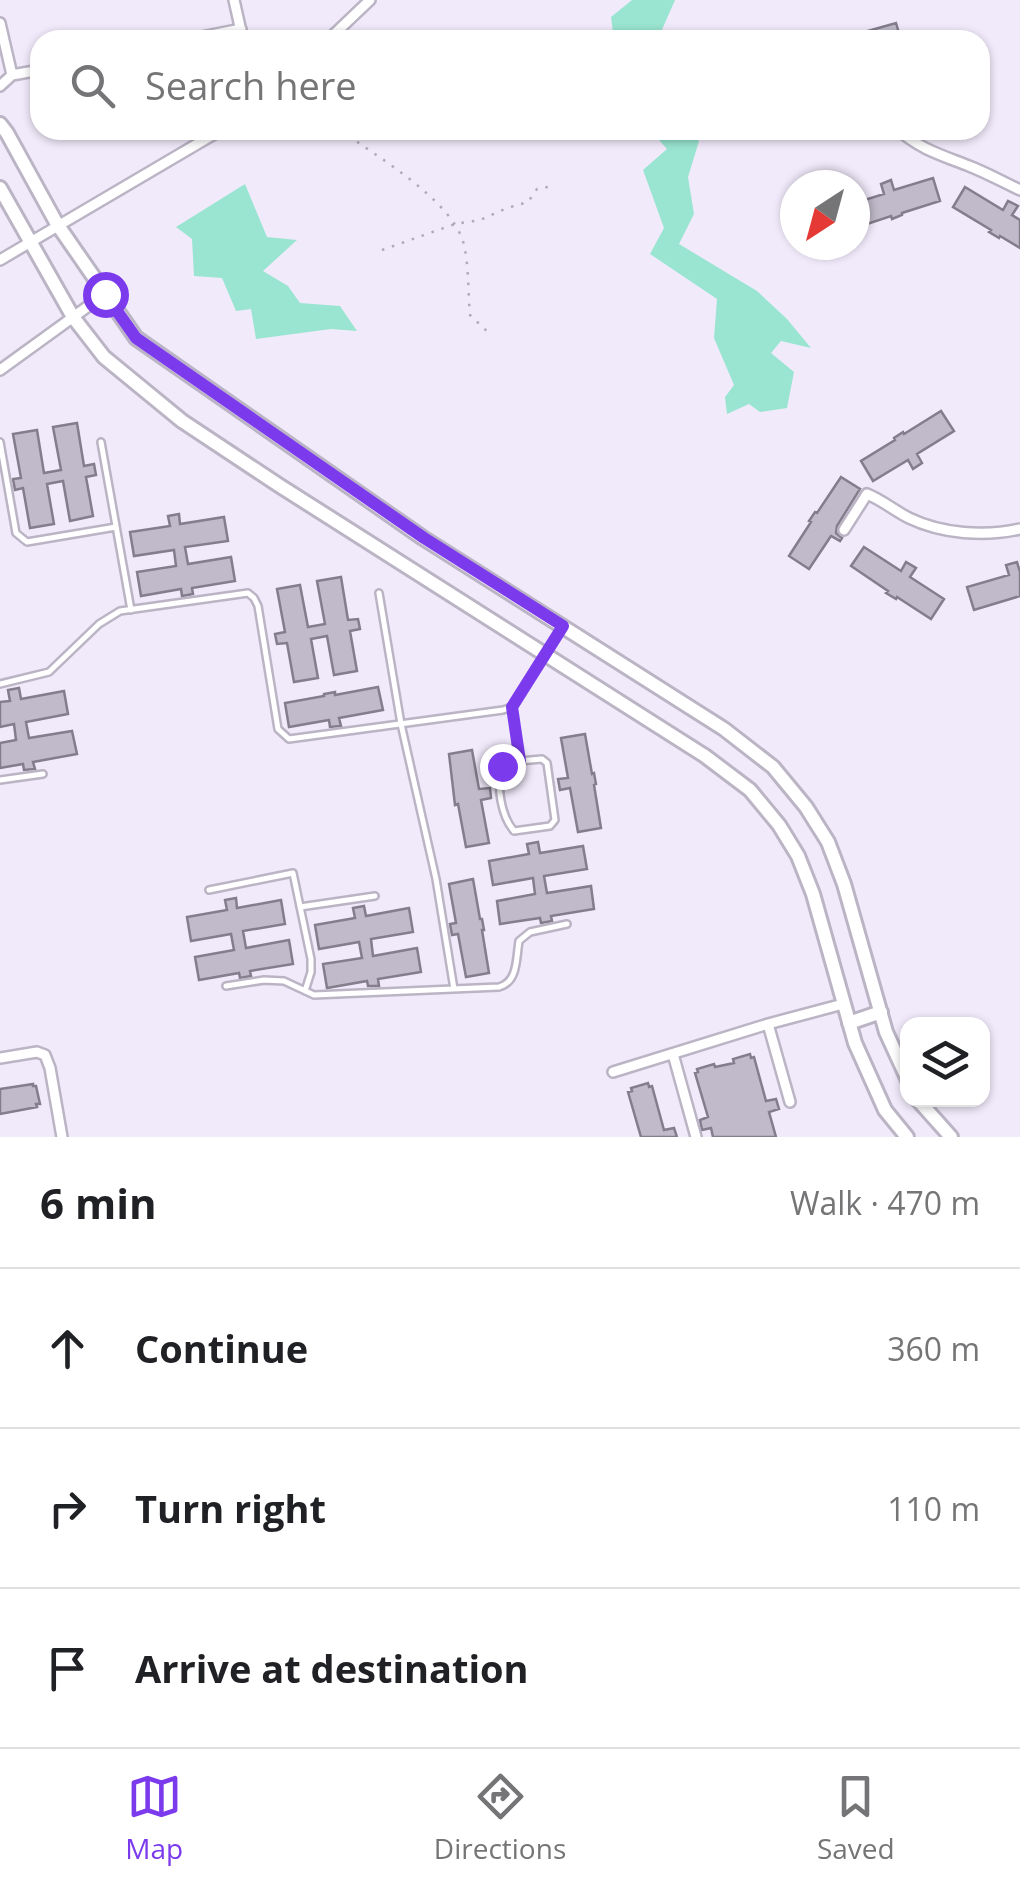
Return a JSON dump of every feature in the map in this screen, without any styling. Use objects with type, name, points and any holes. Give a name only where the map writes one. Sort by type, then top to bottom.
[{"type":"street","points":[[234,0],[241,30]]},
{"type":"street","points":[[338,30],[370,0]]},
{"type":"street","points":[[0,23],[12,75]]},
{"type":"street","points":[[0,86],[12,75],[30,72]]},
{"type":"street","points":[[0,124],[57,224],[136,338],[424,538],[724,728],[773,766],[806,806],[828,842],[844,884],[886,1032],[900,1063]]},
{"type":"street","points":[[0,260],[204,140]]},
{"type":"street","points":[[909,140],[1020,190]]},
{"type":"street","points":[[0,188],[73,317],[104,357],[182,421],[705,756],[750,790],[798,856],[813,894],[849,1023],[884,1110],[906,1137]]},
{"type":"street","points":[[0,370],[105,294]]},
{"type":"street","points":[[844,530],[867,494],[912,519],[952,532],[1020,529]]},
{"type":"street","points":[[614,1072],[843,1004]]},
{"type":"street","points":[[849,1023],[880,1012]]},
{"type":"street","points":[[768,1024],[790,1102]]},
{"type":"street","points":[[0,1058],[37,1052],[46,1055],[62,1137]]},
{"type":"street","points":[[673,1054],[696,1137]]},
{"type":"street","points":[[924,1107],[951,1137]]},
{"type":"lane","points":[[0,442],[16,534],[20,538],[27,542],[116,527]]},
{"type":"lane","points":[[101,442],[131,610]]},
{"type":"lane","points":[[0,684],[49,672],[98,624],[120,611],[248,593],[258,606],[278,728],[289,739],[512,707],[563,626]]},
{"type":"lane","points":[[379,593],[400,724],[436,879],[454,989]]},
{"type":"lane","points":[[512,707],[520,761]]},
{"type":"lane","points":[[542,759],[547,763],[554,820],[550,826],[514,830],[506,821],[499,777],[502,766],[520,761],[542,759]]},
{"type":"lane","points":[[0,780],[44,774]]},
{"type":"lane","points":[[209,890],[293,874],[311,960],[305,991]]},
{"type":"lane","points":[[300,908],[374,896]]},
{"type":"lane","points":[[226,986],[284,981],[314,995],[508,984],[513,977],[519,941],[530,932],[567,924]]},
{"type":"path","points":[[354,140],[427,192],[455,224],[464,244],[470,315],[492,336]]},
{"type":"path","points":[[382,250],[455,224],[480,220],[528,202],[537,188],[553,186]]},
{"type":"shaded area","points":[[632,0],[675,0],[662,30],[613,30],[611,17]]},
{"type":"shaded area","points":[[659,140],[699,141],[688,177],[694,214],[679,244],[757,291],[811,348],[781,341],[771,353],[794,372],[787,408],[760,412],[749,404],[727,414],[725,397],[734,385],[714,338],[717,299],[650,254],[664,228],[643,170],[667,149]]},
{"type":"shaded area","points":[[245,184],[267,237],[297,240],[263,271],[288,286],[300,303],[340,306],[357,331],[331,329],[256,339],[251,309],[236,311],[222,278],[194,276],[192,239],[176,227]]},
{"type":"building","points":[[896,23],[898,30],[871,30]]},
{"type":"building","points":[[933,178],[940,201],[870,223],[870,198],[884,194],[881,184],[891,180],[894,190]]},
{"type":"building","points":[[965,187],[1003,210],[1008,201],[1018,206],[1012,215],[1020,220],[1020,248],[953,207]]},
{"type":"building","points":[[941,411],[954,431],[917,454],[922,463],[913,469],[908,460],[873,481],[861,461]]},
{"type":"building","points":[[77,423],[84,466],[94,464],[96,475],[86,477],[93,516],[70,521],[63,481],[47,484],[54,524],[30,528],[23,488],[15,490],[13,479],[21,478],[13,434],[37,430],[44,473],[61,470],[53,427]]},
{"type":"building","points":[[841,477],[860,489],[837,526],[836,533],[842,538],[840,541],[831,536],[809,569],[789,556]]},
{"type":"building","points":[[179,514],[180,524],[224,517],[228,541],[185,547],[188,564],[231,557],[235,581],[192,588],[193,594],[182,596],[181,589],[141,596],[137,572],[176,566],[174,550],[134,556],[130,532],[170,526],[168,516]]},
{"type":"building","points":[[864,547],[901,571],[906,562],[916,568],[910,577],[944,599],[931,619],[886,593],[851,566]]},
{"type":"building","points":[[1017,562],[1020,596],[974,610],[967,587],[1009,575],[1006,565]]},
{"type":"building","points":[[341,577],[348,620],[358,619],[360,629],[350,631],[357,671],[334,675],[327,636],[311,639],[318,678],[294,682],[287,643],[277,644],[275,634],[285,632],[277,589],[300,585],[308,627],[325,624],[317,581]]},
{"type":"building","points":[[378,687],[383,710],[339,718],[341,726],[330,727],[329,720],[289,727],[285,703]]},
{"type":"building","points":[[19,688],[21,699],[64,691],[68,714],[26,722],[29,738],[72,731],[77,754],[33,762],[35,769],[24,770],[23,764],[0,768],[0,743],[16,740],[14,724],[0,727],[0,702],[10,701],[8,690]]},
{"type":"building","points":[[585,734],[601,828],[578,832],[570,788],[560,790],[558,779],[568,778],[561,738]]},
{"type":"building","points":[[472,750],[479,789],[490,788],[491,798],[481,800],[489,843],[466,847],[458,804],[455,805],[449,754]]},
{"type":"building","points":[[538,842],[540,853],[583,846],[587,869],[544,876],[547,893],[591,886],[594,909],[551,916],[552,921],[541,923],[540,918],[500,924],[497,901],[535,894],[533,878],[493,885],[489,861],[529,854],[527,844]]},
{"type":"building","points":[[473,879],[489,973],[466,977],[458,934],[452,935],[450,924],[456,923],[449,884]]},
{"type":"building","points":[[236,898],[237,908],[281,900],[285,924],[243,931],[246,948],[289,940],[293,964],[250,971],[251,976],[240,978],[239,973],[199,980],[195,957],[234,950],[231,934],[191,941],[187,917],[227,910],[225,900]]},
{"type":"building","points":[[364,906],[366,916],[409,908],[413,932],[371,939],[373,956],[417,948],[421,972],[378,979],[379,986],[368,986],[367,981],[327,988],[323,964],[362,958],[359,942],[319,949],[315,925],[355,918],[353,908]]},
{"type":"building","points":[[750,1054],[766,1101],[776,1099],[779,1109],[769,1112],[776,1137],[713,1137],[711,1128],[702,1130],[700,1120],[708,1117],[695,1073],[714,1064],[715,1067],[734,1063],[733,1059]]},
{"type":"building","points":[[648,1083],[664,1130],[674,1128],[677,1137],[641,1137],[628,1092]]},
{"type":"building","points":[[33,1084],[40,1104],[37,1107],[0,1114],[0,1089]]},
{"type":"route","points":[[105,294],[136,338],[424,538],[563,626],[512,707],[520,761],[502,766]]}]
